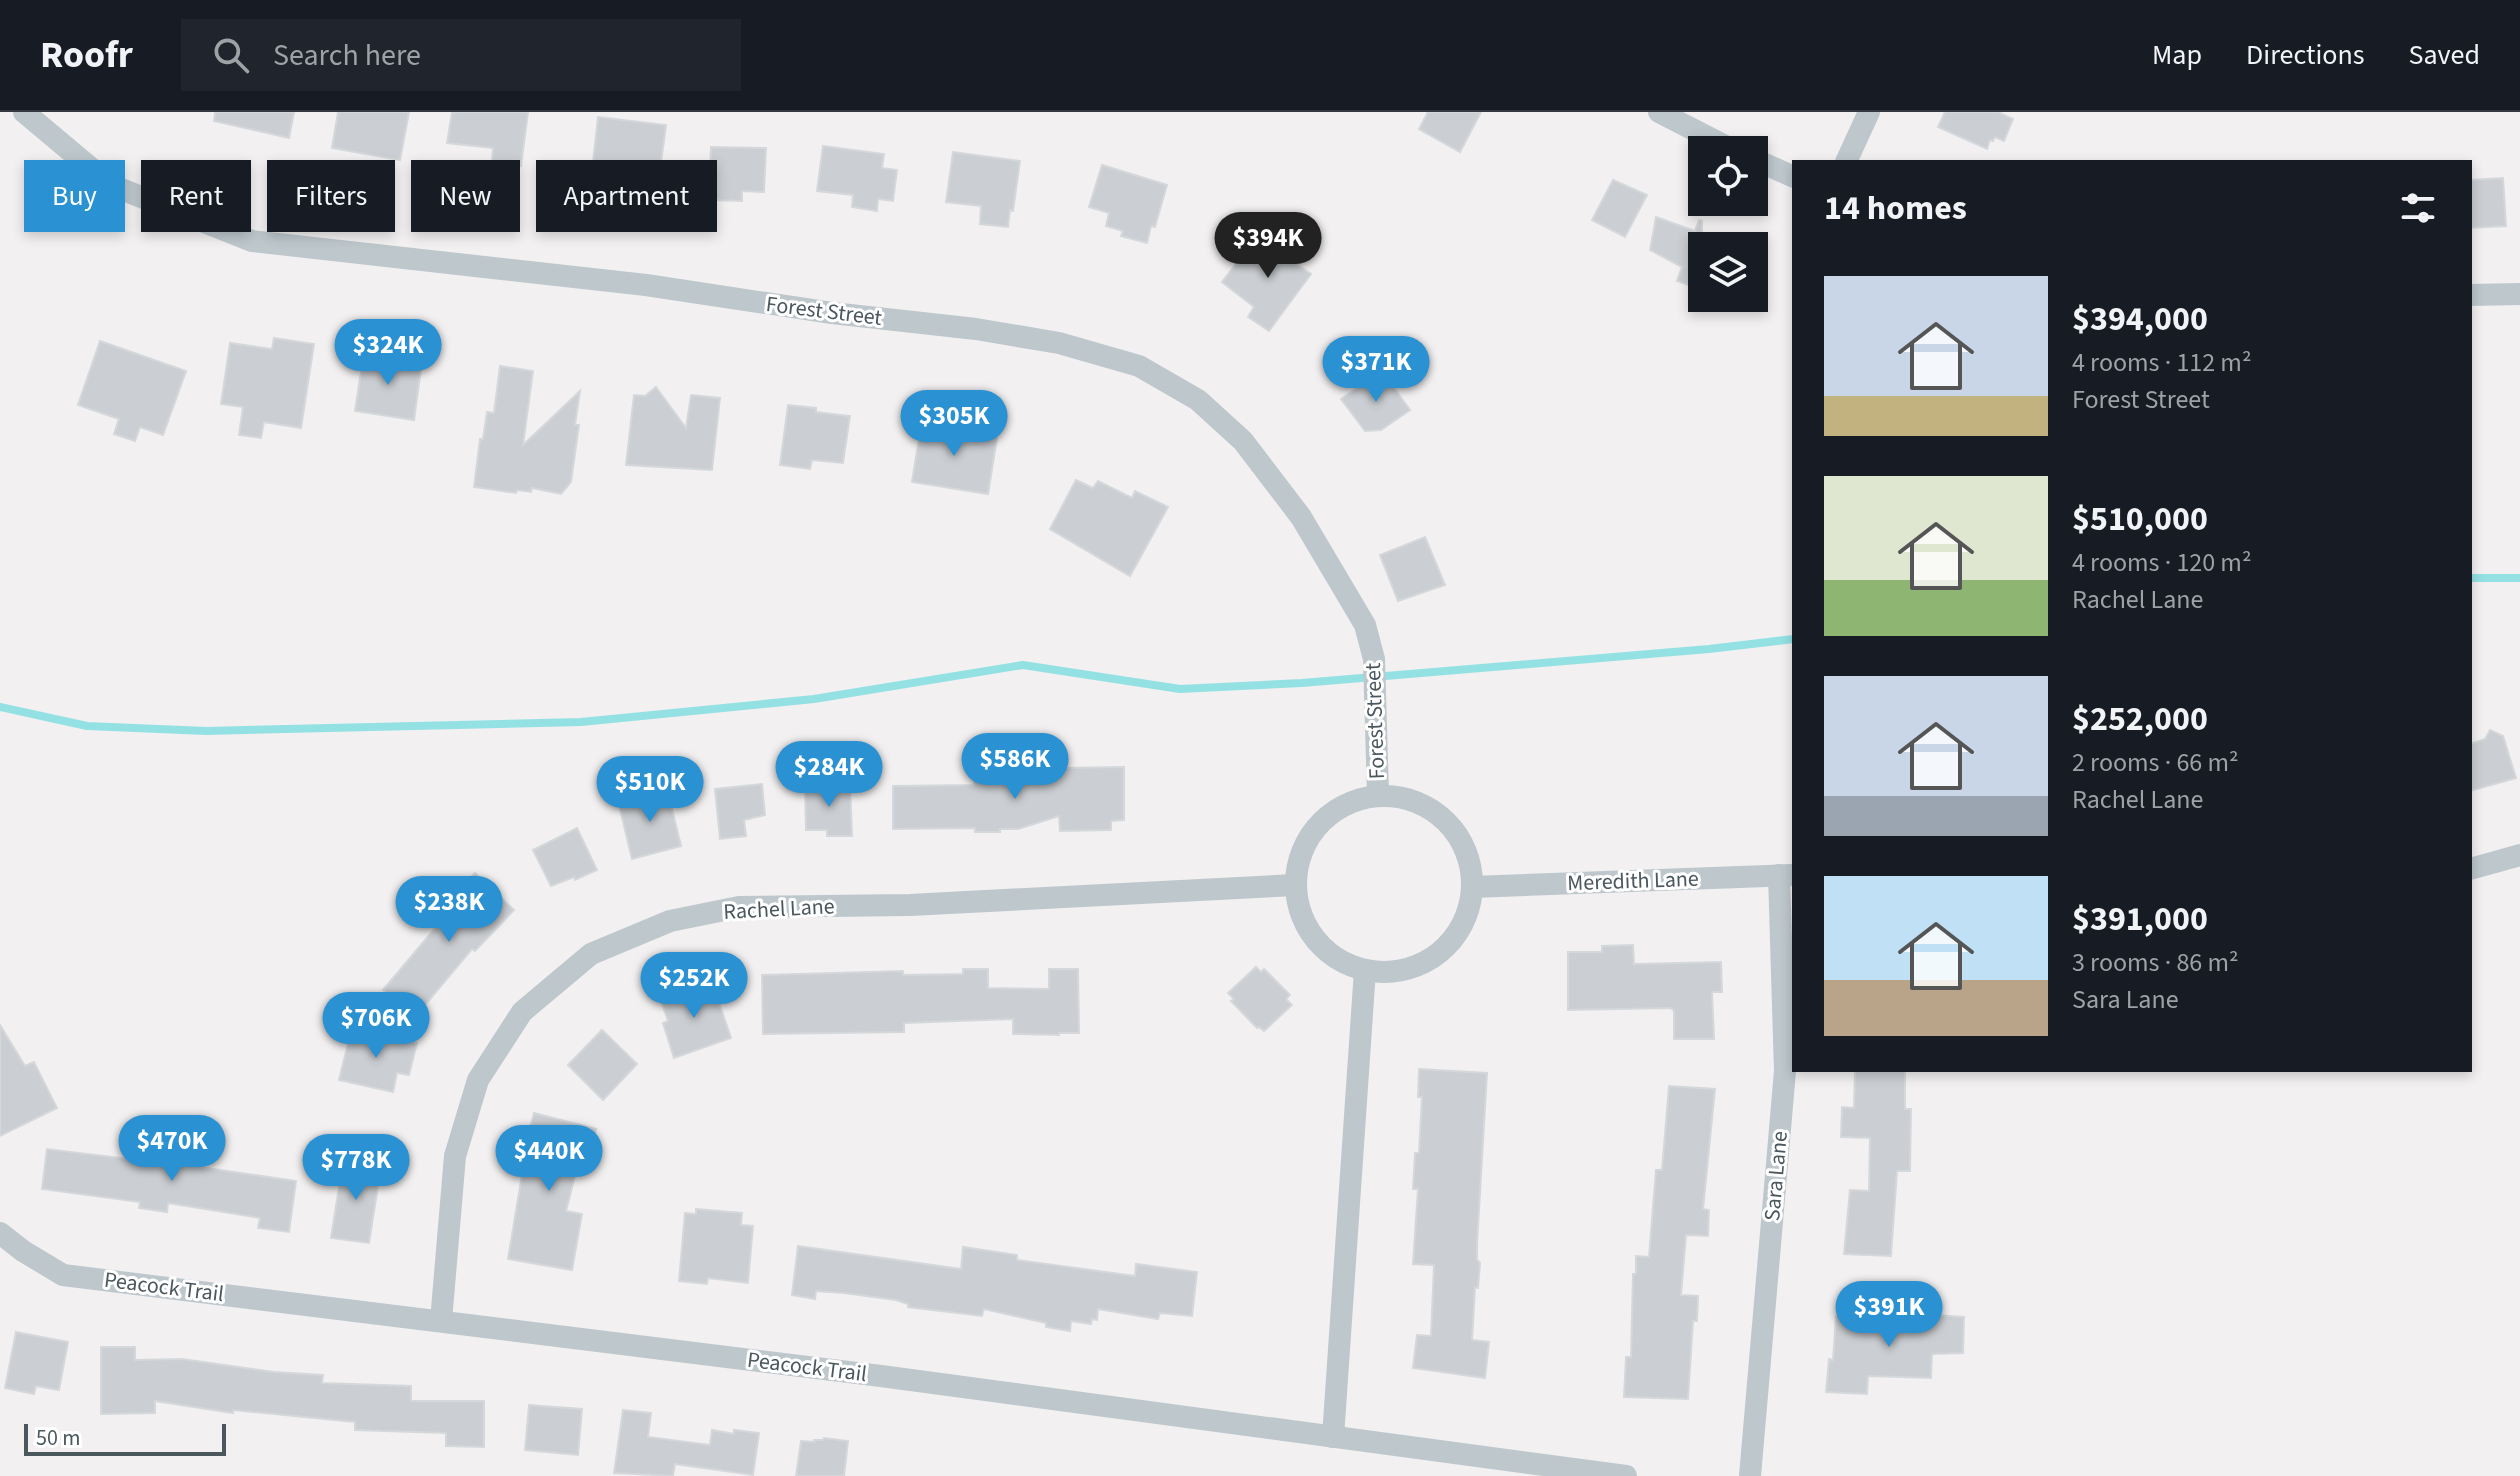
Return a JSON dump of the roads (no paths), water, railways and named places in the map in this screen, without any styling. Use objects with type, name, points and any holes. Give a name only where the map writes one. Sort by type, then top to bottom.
[{"type":"street","name":"Forest Street","points":[[24,112],[111,185],[252,241],[646,285],[832,313],[976,329],[1059,343],[1139,366],[1198,400],[1243,441],[1301,517],[1365,625],[1374,659],[1378,795]]},
{"type":"street","points":[[1659,112],[1706,136]]},
{"type":"street","points":[[1847,160],[1869,112]]},
{"type":"street","points":[[1768,165],[1792,176]]},
{"type":"street","points":[[2472,295],[2520,294]]},
{"type":"street","points":[[1378,795],[1407,798],[1434,811],[1456,832],[1469,858],[1473,887],[1466,917],[1450,943],[1426,962],[1396,971],[1365,970],[1343,963],[1324,949],[1308,931],[1299,909],[1295,885],[1304,847],[1328,815],[1352,801],[1378,795]]},
{"type":"street","points":[[2472,868],[2520,855]]},
{"type":"street","name":"Meredith Lane","points":[[1473,887],[1787,875]]},
{"type":"street","name":"Sara Lane","points":[[1750,1476],[1785,1071],[1787,875]]},
{"type":"street","name":"Rachel Lane","points":[[441,1321],[455,1156],[478,1080],[522,1012],[591,954],[670,921],[739,907],[910,905],[1295,885]]},
{"type":"street","points":[[1333,1437],[1365,970]]},
{"type":"street","name":"Peacock Trail","points":[[0,1233],[63,1275],[881,1376],[1626,1476]]},
{"type":"waterway","points":[[2472,578],[2520,578]]},
{"type":"waterway","points":[[0,707],[87,726],[206,731],[581,722],[814,699],[1023,665],[1180,689],[1302,683],[1792,639]]}]
